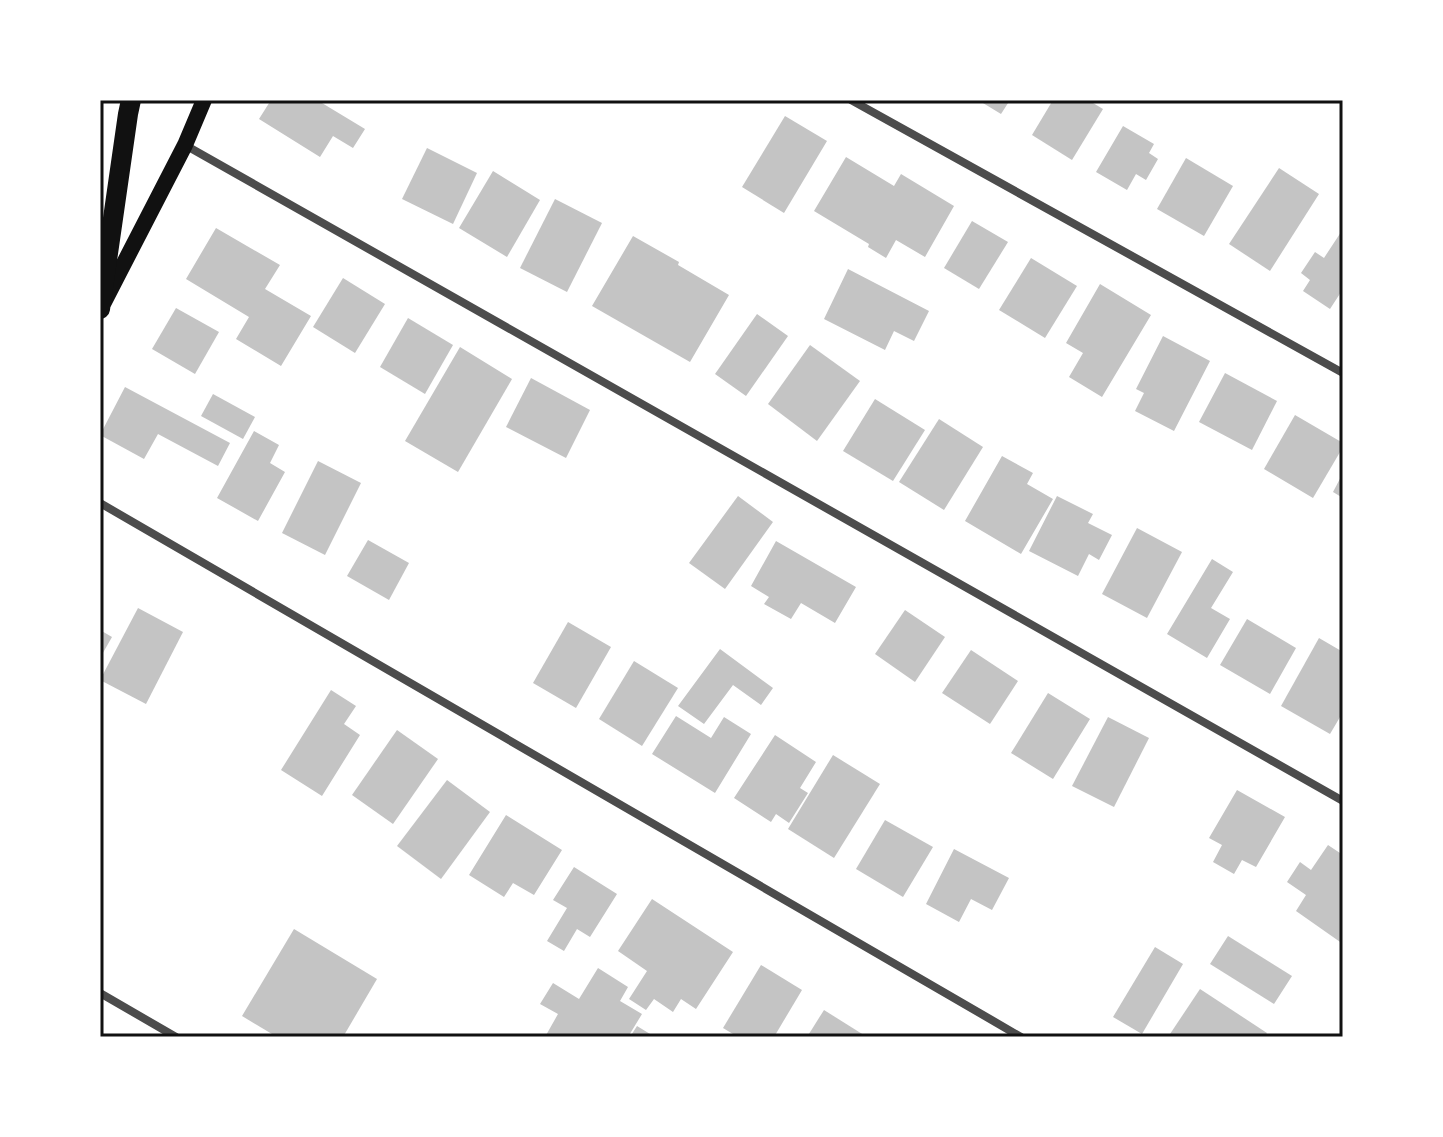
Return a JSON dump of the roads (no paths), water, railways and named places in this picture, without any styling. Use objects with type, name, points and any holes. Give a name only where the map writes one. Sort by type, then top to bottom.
[{"type":"main road","points":[[100,310],[131,100]]},
{"type":"main road","points":[[100,310],[185,145],[204,100]]},
{"type":"street","points":[[851,100],[1343,373]]},
{"type":"street","points":[[185,145],[1343,801]]},
{"type":"street","points":[[100,503],[1021,1037]]},
{"type":"street","points":[[100,993],[176,1037]]}]
